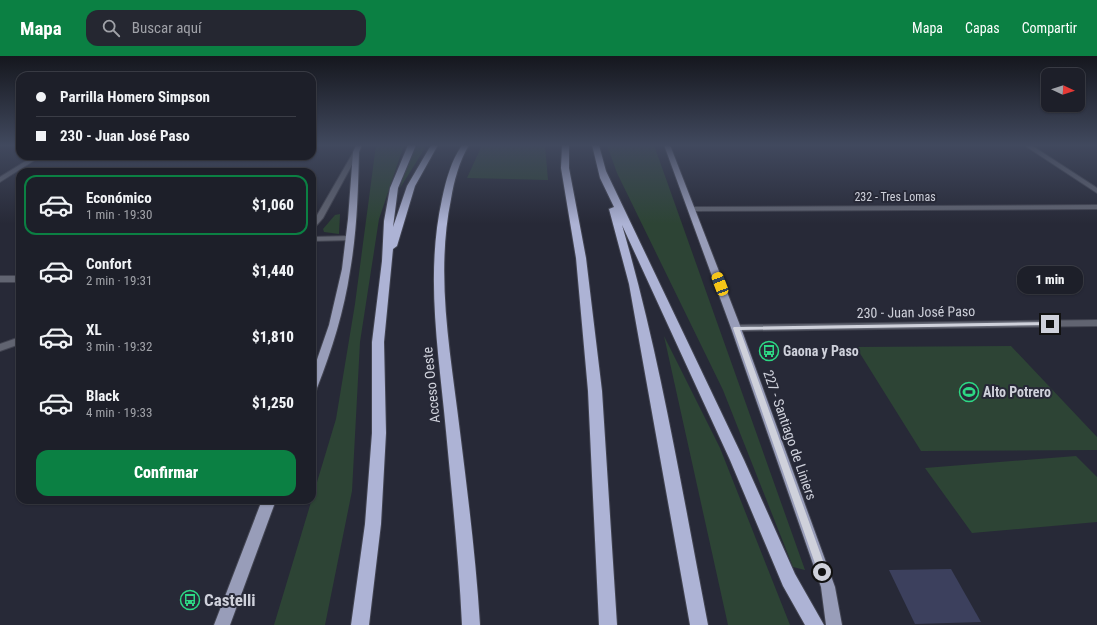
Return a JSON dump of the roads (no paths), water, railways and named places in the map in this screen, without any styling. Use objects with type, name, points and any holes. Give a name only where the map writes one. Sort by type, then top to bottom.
[{"type":"highway","points":[[360,623],[373,524],[379,433],[378,342],[387,261],[388,221],[394,188],[401,172]]},
{"type":"highway","points":[[387,261],[411,186],[419,172]]},
{"type":"highway","name":"Acceso Oeste","points":[[454,172],[446,200],[440,231],[439,291],[469,573],[471,625]]},
{"type":"highway","points":[[566,172],[581,258],[595,391],[608,625]]},
{"type":"highway","points":[[602,172],[634,284],[699,625]]},
{"type":"highway","points":[[602,172],[737,460],[789,580],[815,625]]},
{"type":"main road","points":[[316,378],[328,348],[344,286],[350,238],[355,172]]},
{"type":"main road","name":"227 - Santiago de Liniers","points":[[677,172],[736,328],[828,587],[834,625]]},
{"type":"main road","points":[[222,625],[267,504]]},
{"type":"street","points":[[0,180],[13,172]]},
{"type":"street","points":[[316,221],[344,172]]},
{"type":"street","points":[[1067,172],[1097,191]]},
{"type":"street","name":"232 - Tres Lomas","points":[[692,209],[1097,207]]},
{"type":"street","points":[[316,239],[350,238]]},
{"type":"street","points":[[0,279],[16,279]]},
{"type":"street","name":"230 - Juan José Paso","points":[[736,328],[1097,323]]},
{"type":"street","points":[[1,349],[16,342]]},
{"type":"place","name":"Gaona y Paso","points":[[769,351]]},
{"type":"place","name":"Alto Potrero","points":[[969,392]]},
{"type":"place","name":"Castelli","points":[[190,600]]}]
